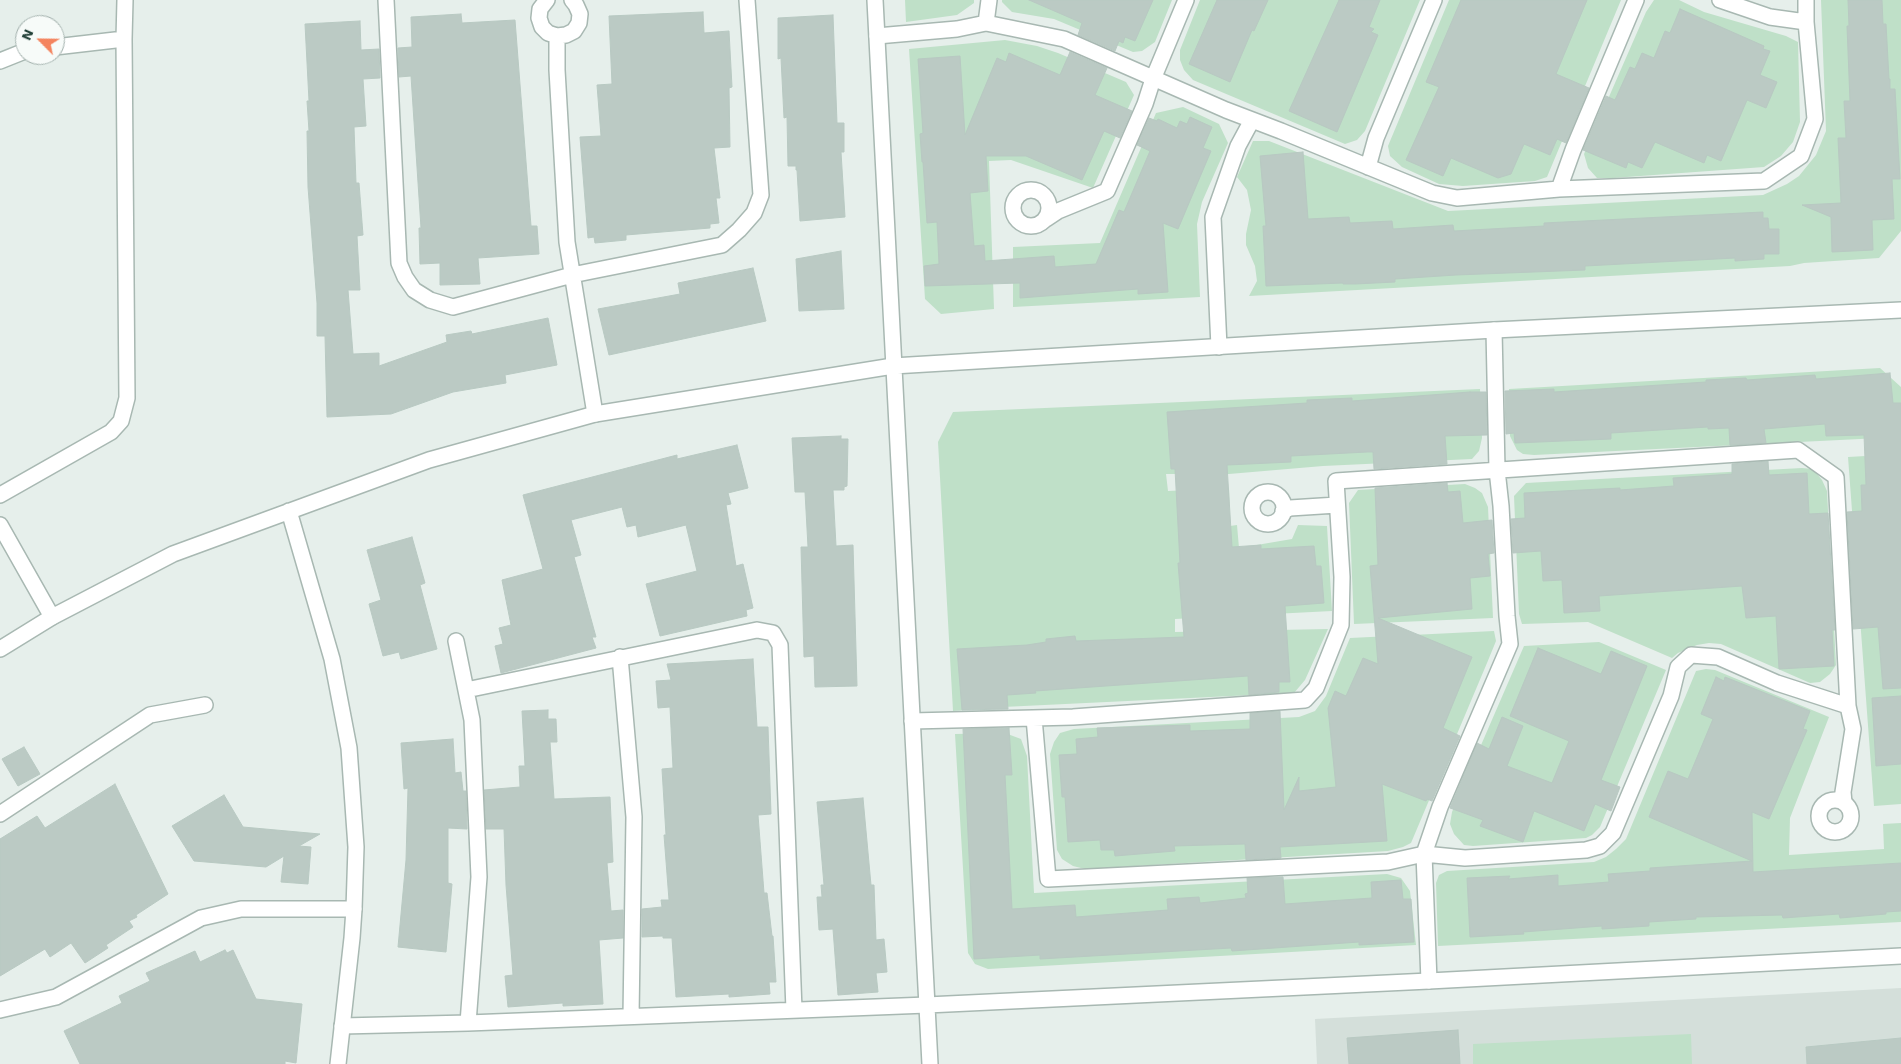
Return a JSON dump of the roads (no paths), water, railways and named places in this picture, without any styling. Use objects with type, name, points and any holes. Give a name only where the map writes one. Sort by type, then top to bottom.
[{"type":"street","points":[[0,495],[111,432],[122,421],[127,398],[125,0]]},
{"type":"street","points":[[386,0],[399,263],[405,277],[414,290],[430,300],[453,307],[572,275],[722,245],[739,230],[754,213],[761,194],[747,0]]},
{"type":"street","points":[[547,0],[540,9],[539,18],[542,27],[548,33],[557,36],[566,35],[574,31],[579,23],[580,14],[572,0]]},
{"type":"street","points":[[875,0],[930,1064]]},
{"type":"street","points":[[986,23],[989,0]]},
{"type":"street","points":[[1046,219],[1058,211],[1107,191],[1145,104],[1153,79],[1186,0]]},
{"type":"street","points":[[1368,167],[1376,138],[1434,0]]},
{"type":"street","points":[[1560,189],[1573,150],[1636,0]]},
{"type":"street","points":[[1720,0],[1770,17],[1806,22]]},
{"type":"street","points":[[877,36],[957,29],[986,23],[1064,39],[1153,79],[1432,193],[1457,198],[1560,189],[1764,181],[1801,156],[1815,119],[1806,22],[1806,0]]},
{"type":"street","points":[[557,36],[557,70],[567,242],[595,414]]},
{"type":"street","points":[[65,46],[124,40]]},
{"type":"street","points":[[0,62],[15,55]]},
{"type":"street","points":[[1219,347],[1213,217],[1238,146],[1252,120]]},
{"type":"street","points":[[0,649],[52,618],[173,554],[430,460],[595,414],[893,366],[1494,330],[1901,310]]},
{"type":"street","points":[[1429,982],[1424,854],[1440,807],[1510,644],[1502,506],[1497,470],[1494,330]]},
{"type":"street","points":[[912,721],[1034,718],[1305,700],[1316,688],[1341,625],[1342,577],[1336,481],[1798,450],[1836,477],[1848,706],[1853,729],[1843,792],[1844,802]]},
{"type":"street","points":[[1283,512],[1290,508],[1337,505]]},
{"type":"street","points":[[290,511],[332,659],[349,748],[356,847],[354,909],[338,1064]]},
{"type":"street","points":[[0,525],[52,618]]},
{"type":"street","points":[[466,690],[757,630],[773,633],[780,645],[794,1010]]},
{"type":"street","points":[[456,641],[472,720],[479,877],[468,1023]]},
{"type":"street","points":[[1034,718],[1048,880],[1388,862],[1424,854],[1465,858],[1586,850],[1600,846],[1613,833],[1671,696],[1678,667],[1692,655],[1718,657],[1777,682],[1848,706]]},
{"type":"street","points":[[620,657],[634,817],[631,1016]]},
{"type":"street","points":[[0,814],[150,715],[205,705]]},
{"type":"street","points":[[0,1010],[56,997],[201,918],[241,909],[354,909]]},
{"type":"street","points":[[342,1026],[468,1023],[927,1005],[1429,982],[1901,956]]}]
